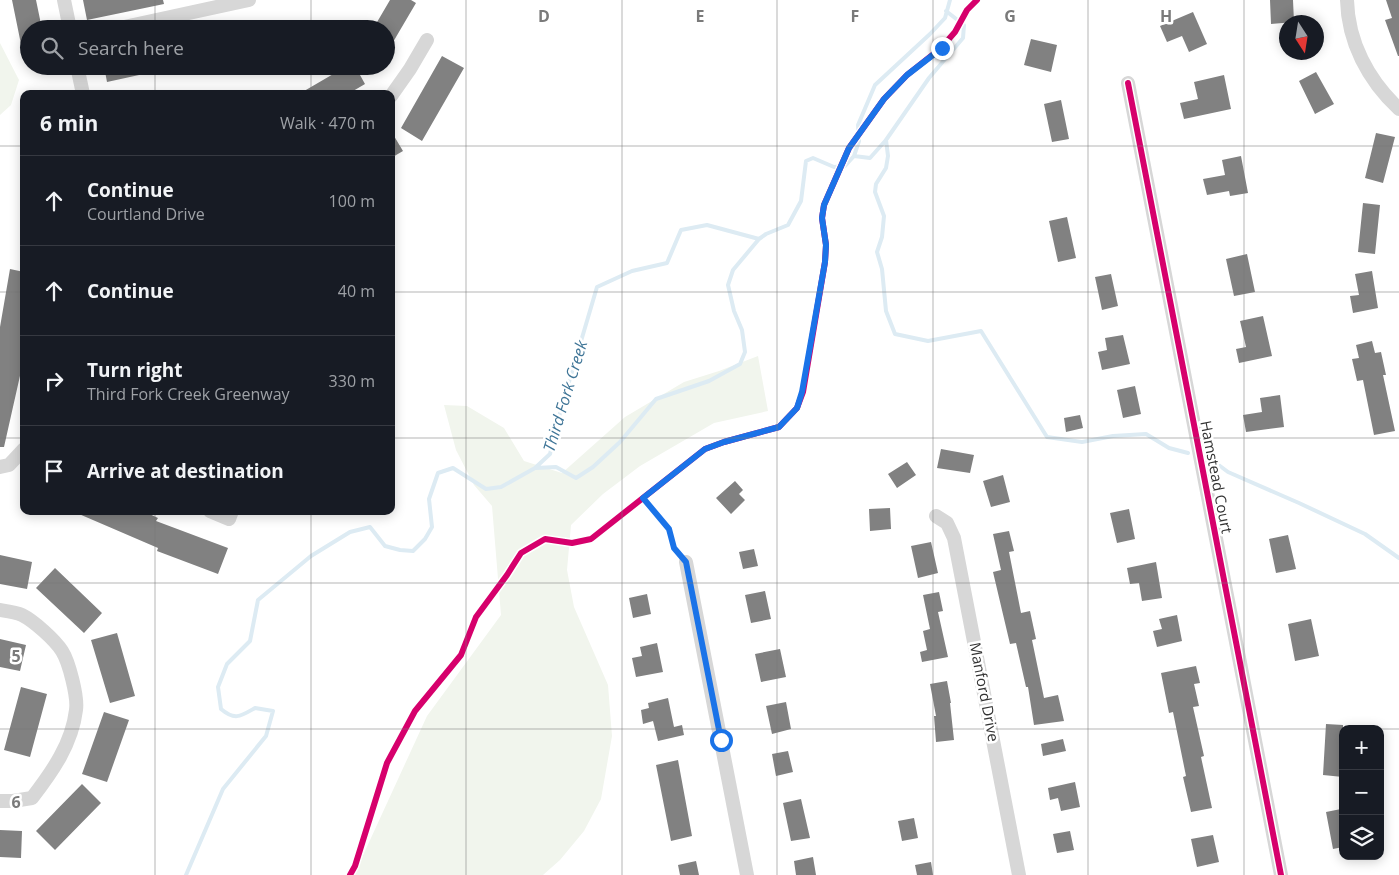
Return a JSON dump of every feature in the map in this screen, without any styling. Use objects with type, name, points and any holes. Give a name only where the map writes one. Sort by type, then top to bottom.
[{"type":"street","points":[[64,0],[68,20]]},
{"type":"street","points":[[157,20],[249,0]]},
{"type":"street","points":[[1347,0],[1350,32],[1358,53],[1378,88],[1399,109]]},
{"type":"street","points":[[395,90],[427,40]]},
{"type":"street","points":[[79,75],[82,90]]},
{"type":"street","name":"Hamstead Court","points":[[1128,83],[1281,875]]},
{"type":"street","points":[[0,467],[9,465],[20,453]]},
{"type":"street","points":[[219,515],[228,519],[230,515]]},
{"type":"street","name":"Manford Drive","points":[[936,516],[947,523],[954,538],[1019,875]]},
{"type":"street","points":[[686,562],[747,875]]},
{"type":"street","points":[[0,610],[22,615],[43,630],[62,651],[73,681],[76,709],[68,740],[54,770],[32,798],[0,801]]},
{"type":"path","points":[[651,492],[640,500],[669,529],[674,548],[686,562]]},
{"type":"shaded area","points":[[0,43],[19,80],[11,105],[0,115]]},
{"type":"shaded area","points":[[758,356],[768,411],[714,423],[640,466],[603,494],[571,525],[567,570],[574,607],[608,685],[612,736],[601,799],[584,831],[560,860],[543,875],[354,875],[427,716],[501,615],[492,506],[474,485],[456,450],[444,405],[467,406],[504,428],[524,461],[562,473],[625,417],[684,382]]},
{"type":"building","points":[[12,0],[36,0],[40,20],[20,20],[20,39]]},
{"type":"building","points":[[83,0],[163,0],[164,4],[87,20]]},
{"type":"building","points":[[390,0],[411,0],[416,3],[395,39],[395,20],[378,20]]},
{"type":"building","points":[[1270,0],[1293,0],[1294,15],[1279,15],[1279,23],[1271,24]]},
{"type":"building","points":[[1386,0],[1399,0],[1399,56],[1385,20],[1392,18]]},
{"type":"building","points":[[1193,12],[1207,44],[1189,52],[1182,36],[1167,42],[1160,26]]},
{"type":"building","points":[[1031,39],[1057,45],[1051,72],[1024,65]]},
{"type":"building","points":[[442,56],[464,68],[422,141],[401,128]]},
{"type":"building","points":[[1316,72],[1334,104],[1315,114],[1299,81]]},
{"type":"building","points":[[106,75],[139,75],[107,82]]},
{"type":"building","points":[[332,75],[360,75],[365,84],[355,90],[306,90]]},
{"type":"building","points":[[1224,75],[1231,109],[1184,119],[1180,103],[1198,99],[1194,82]]},
{"type":"building","points":[[1061,100],[1069,139],[1052,142],[1044,104]]},
{"type":"building","points":[[1376,133],[1395,137],[1383,183],[1365,178]]},
{"type":"building","points":[[395,138],[403,151],[395,156]]},
{"type":"building","points":[[1241,156],[1248,193],[1230,196],[1229,191],[1207,195],[1203,179],[1225,175],[1222,160]]},
{"type":"building","points":[[1363,203],[1380,205],[1375,254],[1358,252]]},
{"type":"building","points":[[1067,217],[1076,258],[1058,262],[1049,221]]},
{"type":"building","points":[[1247,254],[1255,292],[1234,296],[1226,259]]},
{"type":"building","points":[[10,269],[20,271],[20,376],[4,447],[0,447],[0,327]]},
{"type":"building","points":[[1372,271],[1378,308],[1353,313],[1350,296],[1359,295],[1355,274]]},
{"type":"building","points":[[1111,274],[1118,306],[1102,310],[1095,277]]},
{"type":"building","points":[[1263,316],[1272,356],[1239,363],[1236,349],[1246,347],[1240,321]]},
{"type":"building","points":[[1123,335],[1130,364],[1102,370],[1098,352],[1107,350],[1105,338]]},
{"type":"building","points":[[1372,341],[1375,353],[1381,352],[1386,375],[1383,375],[1395,431],[1374,435],[1363,380],[1357,381],[1352,359],[1359,358],[1356,345]]},
{"type":"building","points":[[1135,386],[1141,414],[1123,418],[1117,390]]},
{"type":"building","points":[[1280,395],[1284,427],[1246,432],[1243,415],[1262,412],[1260,398]]},
{"type":"building","points":[[1080,415],[1083,428],[1066,432],[1064,418]]},
{"type":"building","points":[[941,449],[974,455],[970,473],[937,468]]},
{"type":"building","points":[[907,462],[916,475],[897,488],[888,474]]},
{"type":"building","points":[[1003,475],[1010,502],[991,507],[983,481]]},
{"type":"building","points":[[735,481],[743,490],[739,494],[745,500],[731,514],[716,498]]},
{"type":"building","points":[[890,508],[891,529],[870,531],[869,509]]},
{"type":"building","points":[[1129,509],[1135,539],[1117,543],[1110,513]]},
{"type":"building","points":[[81,515],[152,515],[158,518],[156,521],[228,548],[218,574],[157,551],[158,548]]},
{"type":"building","points":[[1009,531],[1014,551],[1009,552],[1021,613],[1030,611],[1036,639],[1032,640],[1044,698],[1058,695],[1064,721],[1034,725],[1028,687],[1026,687],[1016,643],[1010,644],[993,572],[1001,570],[993,534]]},
{"type":"building","points":[[1288,535],[1296,569],[1276,573],[1269,539]]},
{"type":"building","points":[[931,542],[938,573],[918,578],[911,546]]},
{"type":"building","points":[[754,549],[758,566],[743,569],[739,552]]},
{"type":"building","points":[[0,555],[32,562],[27,589],[0,584]]},
{"type":"building","points":[[1156,562],[1162,598],[1142,601],[1139,583],[1130,584],[1127,568]]},
{"type":"building","points":[[55,568],[102,613],[84,633],[36,588]]},
{"type":"building","points":[[765,591],[771,619],[751,623],[745,595]]},
{"type":"building","points":[[939,592],[943,611],[938,612],[948,657],[922,662],[920,652],[927,650],[923,631],[930,629],[923,595]]},
{"type":"building","points":[[647,594],[651,614],[633,618],[629,598]]},
{"type":"building","points":[[1177,615],[1182,641],[1157,647],[1153,631],[1162,629],[1159,619]]},
{"type":"building","points":[[1311,619],[1319,656],[1295,661],[1288,624]]},
{"type":"building","points":[[117,633],[135,696],[110,703],[91,640]]},
{"type":"building","points":[[0,639],[26,645],[20,671],[0,667]]},
{"type":"building","points":[[657,643],[663,672],[636,677],[632,658],[642,656],[640,647]]},
{"type":"building","points":[[780,649],[786,677],[761,682],[755,654]]},
{"type":"building","points":[[1196,666],[1200,683],[1194,684],[1199,706],[1193,707],[1204,756],[1201,757],[1212,808],[1191,812],[1183,777],[1186,776],[1173,712],[1169,713],[1161,673]]},
{"type":"building","points":[[947,681],[954,740],[936,742],[934,716],[936,716],[930,684]]},
{"type":"building","points":[[21,687],[47,694],[30,757],[4,750]]},
{"type":"building","points":[[668,698],[674,727],[682,725],[684,735],[658,741],[653,721],[643,724],[641,710],[649,708],[648,703]]},
{"type":"building","points":[[786,702],[791,729],[772,734],[766,706]]},
{"type":"building","points":[[104,712],[129,720],[107,782],[82,774]]},
{"type":"building","points":[[1326,724],[1343,725],[1339,725],[1339,777],[1323,775]]},
{"type":"building","points":[[1063,739],[1066,751],[1043,756],[1041,744]]},
{"type":"building","points":[[788,751],[793,772],[776,776],[772,754]]},
{"type":"building","points":[[678,760],[692,836],[671,841],[656,765]]},
{"type":"building","points":[[1075,782],[1080,807],[1061,811],[1058,798],[1050,800],[1048,788]]},
{"type":"building","points":[[82,784],[101,803],[55,850],[36,831]]},
{"type":"building","points":[[801,799],[810,838],[791,841],[783,803]]},
{"type":"building","points":[[1339,809],[1339,848],[1333,849],[1326,812]]},
{"type":"building","points":[[914,818],[918,838],[902,841],[898,821]]},
{"type":"building","points":[[0,830],[22,831],[21,858],[0,857]]},
{"type":"building","points":[[1070,831],[1074,850],[1057,853],[1053,834]]},
{"type":"building","points":[[1213,835],[1219,862],[1197,867],[1191,839]]},
{"type":"building","points":[[813,857],[816,875],[796,875],[794,861]]},
{"type":"building","points":[[696,861],[699,875],[680,875],[678,865]]},
{"type":"building","points":[[931,862],[933,875],[917,875],[915,865]]},
{"type":"waterway","points":[[536,468],[556,467],[576,478],[593,467],[620,442],[656,399],[709,381],[740,364],[745,352],[742,330],[734,311],[728,285],[733,270],[759,239],[788,225],[801,201],[806,161],[813,158],[834,167],[845,166],[854,156],[859,141],[858,125],[875,85],[945,18],[950,0]]},
{"type":"waterway","points":[[854,156],[870,158],[886,140],[929,78],[963,38],[964,25],[946,11]]},
{"type":"waterway","points":[[886,140],[888,156],[886,168],[876,184],[875,192],[884,216],[882,237],[877,252],[882,269],[886,311],[895,334],[928,341],[981,331],[1047,437],[1082,442],[1113,436],[1146,434],[1169,448],[1188,453]]},
{"type":"waterway","name":"Third Fork Creek","points":[[186,875],[223,789],[266,736],[273,711],[255,708],[242,715],[230,715],[221,709],[218,687],[227,664],[250,641],[258,600],[311,556],[350,532],[370,527],[385,546],[413,551],[425,539],[432,527],[429,499],[438,473],[453,468],[486,489],[501,487],[535,468],[550,454],[561,409],[597,287],[632,271],[667,263],[681,230],[707,225],[759,239]]},
{"type":"waterway","points":[[1212,460],[1228,472],[1365,534],[1399,558]]},
{"type":"cycle path","points":[[350,875],[355,866],[387,763],[415,711],[461,655],[476,617],[521,553],[545,539],[572,543],[591,539],[705,449],[779,427],[797,408],[803,392],[825,262],[826,245],[822,218],[824,205],[849,148],[884,99],[907,75],[941,48],[955,32],[967,10],[977,0]]},
{"type":"cycle path","points":[[1128,83],[1281,875]]},
{"type":"route","points":[[721,740],[686,562],[674,548],[669,529],[643,498],[705,449],[779,427],[797,408],[802,392],[825,262],[826,245],[822,218],[828,194],[849,148],[884,99],[907,75],[942,48]]}]
